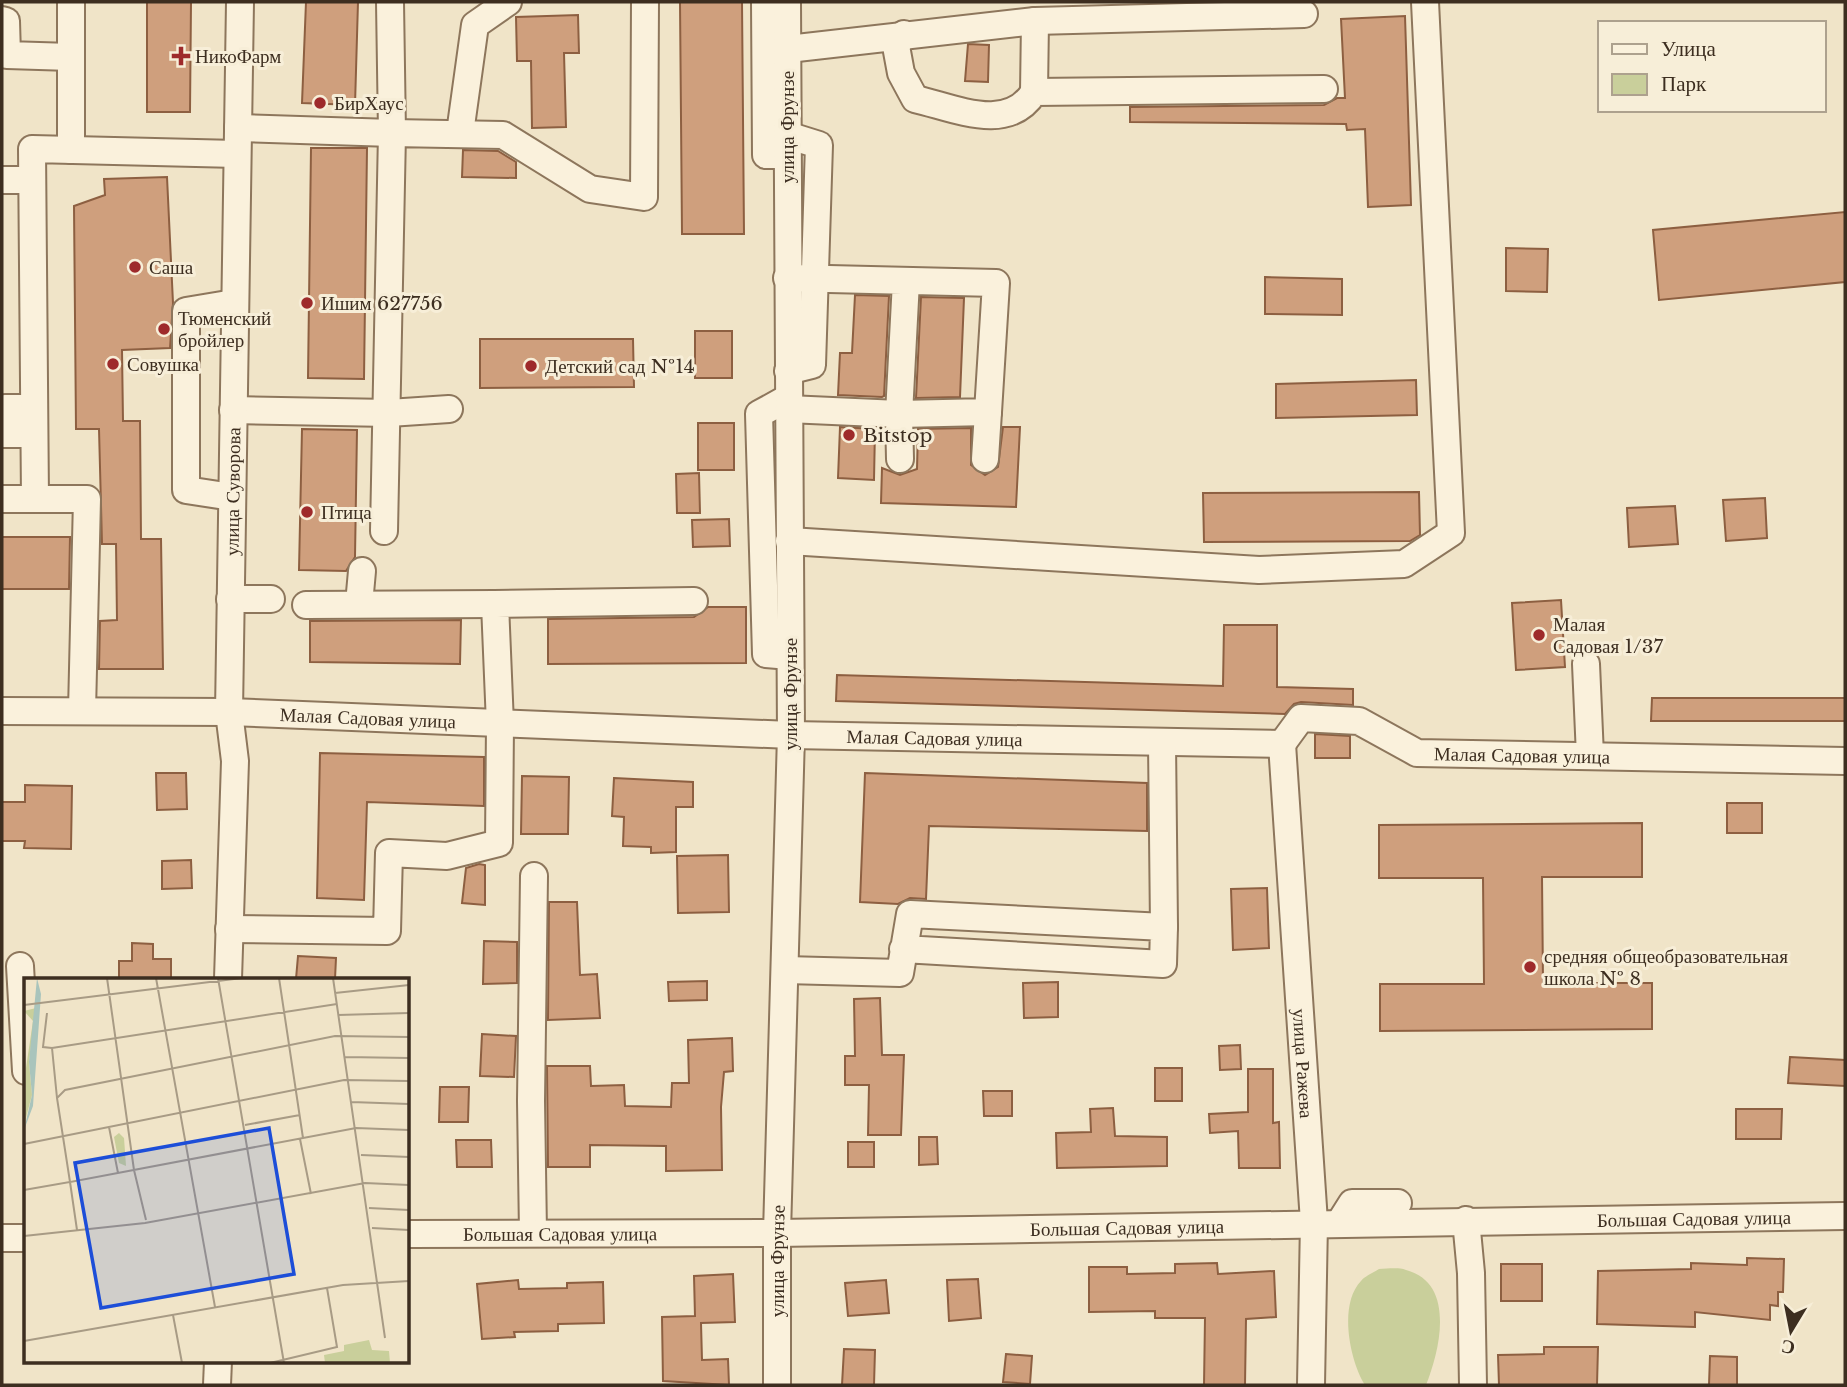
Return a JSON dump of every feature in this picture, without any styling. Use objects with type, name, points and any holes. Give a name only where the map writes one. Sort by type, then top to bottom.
[{"type":"street","points":[[71,2],[71,150]]},
{"type":"street","name":"улица Суворова","points":[[224,954],[235,761],[229,712],[240,2]]},
{"type":"street","points":[[384,531],[389,413],[392,133],[390,2]]},
{"type":"street","points":[[460,133],[475,25],[508,2]]},
{"type":"street","points":[[238,128],[503,135],[590,189],[644,197],[645,2]]},
{"type":"street","points":[[765,2],[766,155],[787,145],[819,145],[813,365],[788,372]]},
{"type":"street","name":"улица Фрунзе","points":[[778,1385],[777,1233],[791,735],[790,656],[777,610],[789,541],[787,2]]},
{"type":"street","points":[[789,541],[1259,569],[1404,564],[1451,533],[1425,2]]},
{"type":"street","points":[[788,49],[1035,21],[1304,14]]},
{"type":"street","points":[[2,20],[6,21],[4,55],[71,57]]},
{"type":"street","points":[[904,34],[896,46],[901,73],[915,99],[977,114],[1002,116],[1024,108],[1034,92],[1035,21]]},
{"type":"street","points":[[1034,92],[1324,89]]},
{"type":"street","points":[[35,499],[32,149],[237,154]]},
{"type":"street","points":[[2,180],[32,180]]},
{"type":"street","points":[[787,278],[996,283],[985,459]]},
{"type":"street","points":[[900,459],[899,414],[906,281]]},
{"type":"street","points":[[232,497],[186,490],[186,311],[234,303]]},
{"type":"street","points":[[777,610],[759,414],[788,404],[899,414],[988,412]]},
{"type":"street","points":[[233,410],[389,413],[449,409]]},
{"type":"street","points":[[2,499],[87,499],[82,711]]},
{"type":"street","points":[[359,604],[362,571]]},
{"type":"street","points":[[230,599],[271,599]]},
{"type":"street","points":[[306,605],[694,601]]},
{"type":"street","points":[[224,954],[387,931],[389,853],[447,856],[499,843],[500,724],[495,604]]},
{"type":"street","points":[[1586,664],[1590,756]]},
{"type":"street","name":"Малая Садовая улица","points":[[2,711],[229,712],[791,735],[1282,744],[1301,718],[1359,721],[1417,753],[1845,761]]},
{"type":"street","points":[[903,949],[1163,964],[1161,741]]},
{"type":"street","name":"улица Ражева","points":[[1282,744],[1327,1222],[1311,1385]]},
{"type":"street","points":[[533,1233],[531,1101],[534,876]]},
{"type":"street","points":[[785,970],[900,973],[910,914],[1164,927]]},
{"type":"street","points":[[20,966],[24,1036]]},
{"type":"street","name":"Большая Садовая улица","points":[[410,1234],[777,1233],[1327,1222],[1845,1216]]},
{"type":"street","points":[[1473,1385],[1471,1273],[1474,1220]]},
{"type":"street","points":[[2,1238],[24,1238]]},
{"type":"street","points":[[217,1385],[218,1362]]},
{"type":"green space","points":[[1396,1268],[1422,1277],[1432,1289],[1438,1303],[1439,1337],[1426,1385],[1365,1385],[1360,1375],[1351,1348],[1348,1318],[1350,1304],[1361,1281],[1379,1269]]},
{"type":"building","points":[[147,2],[191,2],[190,112],[147,112]]},
{"type":"building","points":[[306,2],[358,2],[355,105],[302,103]]},
{"type":"building","points":[[680,2],[742,2],[744,234],[682,234]]},
{"type":"building","points":[[578,15],[579,53],[564,53],[566,127],[532,128],[531,61],[517,61],[516,17]]},
{"type":"building","points":[[1405,16],[1411,205],[1368,207],[1365,129],[1347,130],[1346,124],[1130,122],[1130,107],[1324,105],[1337,98],[1345,98],[1341,19]]},
{"type":"building","points":[[968,44],[989,45],[988,82],[965,81]]},
{"type":"building","points":[[311,148],[367,148],[364,379],[308,378]]},
{"type":"building","points":[[463,150],[498,151],[516,162],[516,178],[462,177]]},
{"type":"building","points":[[167,177],[173,303],[170,348],[122,350],[123,421],[140,421],[141,539],[161,539],[163,669],[99,669],[100,621],[117,620],[116,544],[102,544],[99,429],[76,429],[74,206],[105,195],[104,179]]},
{"type":"building","points":[[1845,212],[1845,282],[1659,300],[1653,230]]},
{"type":"building","points":[[1506,248],[1548,249],[1547,292],[1506,291]]},
{"type":"building","points":[[1265,277],[1342,279],[1342,315],[1265,314]]},
{"type":"building","points":[[855,295],[889,296],[882,397],[838,395],[840,353],[852,353]]},
{"type":"building","points":[[921,297],[964,298],[960,397],[916,398]]},
{"type":"building","points":[[695,331],[732,331],[732,378],[695,378]]},
{"type":"building","points":[[480,339],[633,339],[634,387],[480,388]]},
{"type":"building","points":[[1416,380],[1417,415],[1276,418],[1276,384]]},
{"type":"building","points":[[698,423],[734,423],[734,470],[698,470]]},
{"type":"building","points":[[840,427],[875,429],[874,480],[838,478]]},
{"type":"building","points":[[1003,427],[1020,427],[1016,507],[881,503],[882,468],[900,475],[917,469],[918,429],[971,428],[971,465],[985,475],[998,467]]},
{"type":"building","points":[[302,429],[357,430],[355,557],[346,571],[299,570]]},
{"type":"building","points":[[699,473],[700,513],[677,513],[676,474]]},
{"type":"building","points":[[1419,492],[1420,535],[1410,541],[1204,542],[1203,493]]},
{"type":"building","points":[[1765,498],[1767,538],[1726,541],[1723,500]]},
{"type":"building","points":[[1675,506],[1678,544],[1629,547],[1627,508]]},
{"type":"building","points":[[729,519],[730,546],[693,547],[692,520]]},
{"type":"building","points":[[2,537],[70,537],[69,589],[2,589]]},
{"type":"building","name":"Малая Садовая 1/37","points":[[1561,600],[1565,667],[1516,670],[1512,603]]},
{"type":"building","points":[[708,607],[746,607],[746,663],[548,664],[548,619],[694,617]]},
{"type":"building","points":[[461,620],[460,664],[310,662],[310,621]]},
{"type":"building","points":[[1224,625],[1277,625],[1277,687],[1353,689],[1353,705],[1301,702],[1294,704],[1285,714],[836,701],[837,675],[1223,686]]},
{"type":"building","points":[[1652,698],[1845,698],[1845,721],[1651,721]]},
{"type":"building","points":[[1315,734],[1350,736],[1350,758],[1315,758]]},
{"type":"building","points":[[320,753],[484,757],[484,806],[367,802],[364,900],[317,898]]},
{"type":"building","points":[[156,773],[186,773],[187,809],[157,810]]},
{"type":"building","points":[[865,773],[1147,783],[1147,831],[929,826],[926,899],[910,898],[898,904],[860,902]]},
{"type":"building","points":[[522,776],[569,777],[568,834],[521,834]]},
{"type":"building","points":[[614,778],[693,782],[693,807],[676,807],[676,852],[651,853],[651,847],[623,846],[624,817],[612,816]]},
{"type":"building","points":[[25,785],[72,786],[71,849],[24,848],[25,841],[2,841],[2,802],[25,802]]},
{"type":"building","points":[[1727,803],[1762,803],[1762,833],[1727,833]]},
{"type":"building","points":[[1642,823],[1642,877],[1542,877],[1543,983],[1652,983],[1652,1029],[1380,1031],[1380,984],[1484,984],[1483,878],[1379,878],[1379,825]]},
{"type":"building","points":[[728,855],[729,912],[678,913],[677,856]]},
{"type":"building","points":[[191,860],[192,888],[162,889],[162,861]]},
{"type":"building","points":[[485,865],[485,905],[462,903],[466,868]]},
{"type":"building","points":[[1267,888],[1269,948],[1233,950],[1231,889]]},
{"type":"building","points":[[549,902],[577,902],[580,975],[597,974],[600,1018],[548,1020]]},
{"type":"building","points":[[484,941],[517,942],[517,983],[483,984]]},
{"type":"building","points":[[132,943],[153,944],[153,959],[171,959],[171,978],[119,978],[119,961],[132,961]]},
{"type":"building","points":[[298,956],[336,958],[335,978],[296,978]]},
{"type":"building","points":[[707,981],[707,1000],[669,1001],[668,982]]},
{"type":"building","points":[[1058,982],[1058,1017],[1024,1018],[1023,983]]},
{"type":"building","points":[[880,998],[882,1055],[904,1055],[901,1135],[868,1135],[869,1085],[845,1085],[845,1056],[855,1056],[854,999]]},
{"type":"building","points":[[482,1034],[516,1036],[514,1077],[480,1076]]},
{"type":"building","points":[[732,1038],[733,1071],[724,1072],[721,1107],[722,1170],[666,1171],[666,1146],[590,1145],[590,1167],[548,1167],[547,1066],[590,1066],[591,1086],[624,1085],[625,1106],[671,1107],[672,1083],[689,1083],[688,1040]]},
{"type":"building","points":[[1240,1045],[1241,1069],[1220,1070],[1219,1046]]},
{"type":"building","points":[[1790,1057],[1845,1060],[1845,1086],[1788,1083]]},
{"type":"building","points":[[1155,1068],[1182,1068],[1182,1101],[1155,1101]]},
{"type":"building","points":[[1248,1069],[1273,1069],[1273,1123],[1279,1122],[1280,1168],[1239,1168],[1238,1131],[1210,1133],[1209,1114],[1248,1112]]},
{"type":"building","points":[[440,1087],[469,1087],[468,1122],[439,1122]]},
{"type":"building","points":[[983,1091],[1012,1091],[1012,1116],[984,1116]]},
{"type":"building","points":[[1113,1108],[1115,1136],[1167,1137],[1167,1166],[1057,1168],[1056,1133],[1091,1132],[1090,1109]]},
{"type":"building","points":[[1736,1109],[1782,1109],[1781,1139],[1736,1139]]},
{"type":"building","points":[[919,1137],[937,1137],[938,1164],[919,1165]]},
{"type":"building","points":[[456,1140],[491,1140],[492,1167],[457,1167]]},
{"type":"building","points":[[848,1142],[874,1142],[874,1167],[848,1167]]},
{"type":"building","points":[[1747,1258],[1784,1259],[1783,1292],[1778,1292],[1778,1306],[1770,1305],[1770,1320],[1695,1312],[1695,1327],[1597,1324],[1598,1271],[1691,1269],[1691,1263],[1747,1265]]},
{"type":"building","points":[[1217,1263],[1218,1274],[1274,1271],[1276,1317],[1246,1319],[1245,1385],[1204,1385],[1205,1318],[1155,1318],[1155,1311],[1089,1312],[1089,1267],[1127,1267],[1127,1274],[1175,1273],[1175,1264]]},
{"type":"building","points":[[1501,1264],[1542,1264],[1542,1301],[1501,1301]]},
{"type":"building","points":[[733,1274],[735,1322],[701,1323],[702,1360],[728,1359],[729,1385],[663,1381],[662,1317],[695,1316],[694,1276]]},
{"type":"building","points":[[978,1279],[981,1318],[949,1321],[947,1280]]},
{"type":"building","points":[[518,1280],[519,1289],[567,1288],[567,1283],[603,1282],[604,1323],[558,1324],[558,1331],[514,1332],[515,1337],[482,1339],[477,1284]]},
{"type":"building","points":[[886,1280],[889,1313],[848,1316],[845,1283]]},
{"type":"building","points":[[1544,1347],[1598,1347],[1597,1385],[1499,1385],[1498,1355],[1544,1354]]},
{"type":"building","points":[[844,1349],[875,1350],[874,1385],[842,1385]]},
{"type":"building","points":[[1006,1354],[1032,1356],[1030,1384],[1003,1382]]},
{"type":"building","points":[[1710,1356],[1737,1357],[1737,1385],[1709,1385]]},
{"type":"place","name":"НикоФарм","points":[[181,56]]},
{"type":"place","name":"БирХаус","points":[[320,103]]},
{"type":"place","name":"Саша","points":[[135,267]]},
{"type":"place","name":"Ишим 627756","points":[[307,303]]},
{"type":"place","name":"Тюменский бройлер","points":[[164,329]]},
{"type":"place","name":"Совушка","points":[[113,364]]},
{"type":"place","name":"Детский сад №14","points":[[531,366]]},
{"type":"place","name":"Bitstop","points":[[849,435]]},
{"type":"place","name":"Птица","points":[[307,512]]},
{"type":"place","name":"Малая Садовая 1/37","points":[[1539,635]]},
{"type":"place","name":"средняя общеобразовательная школа № 8","points":[[1530,967]]}]
